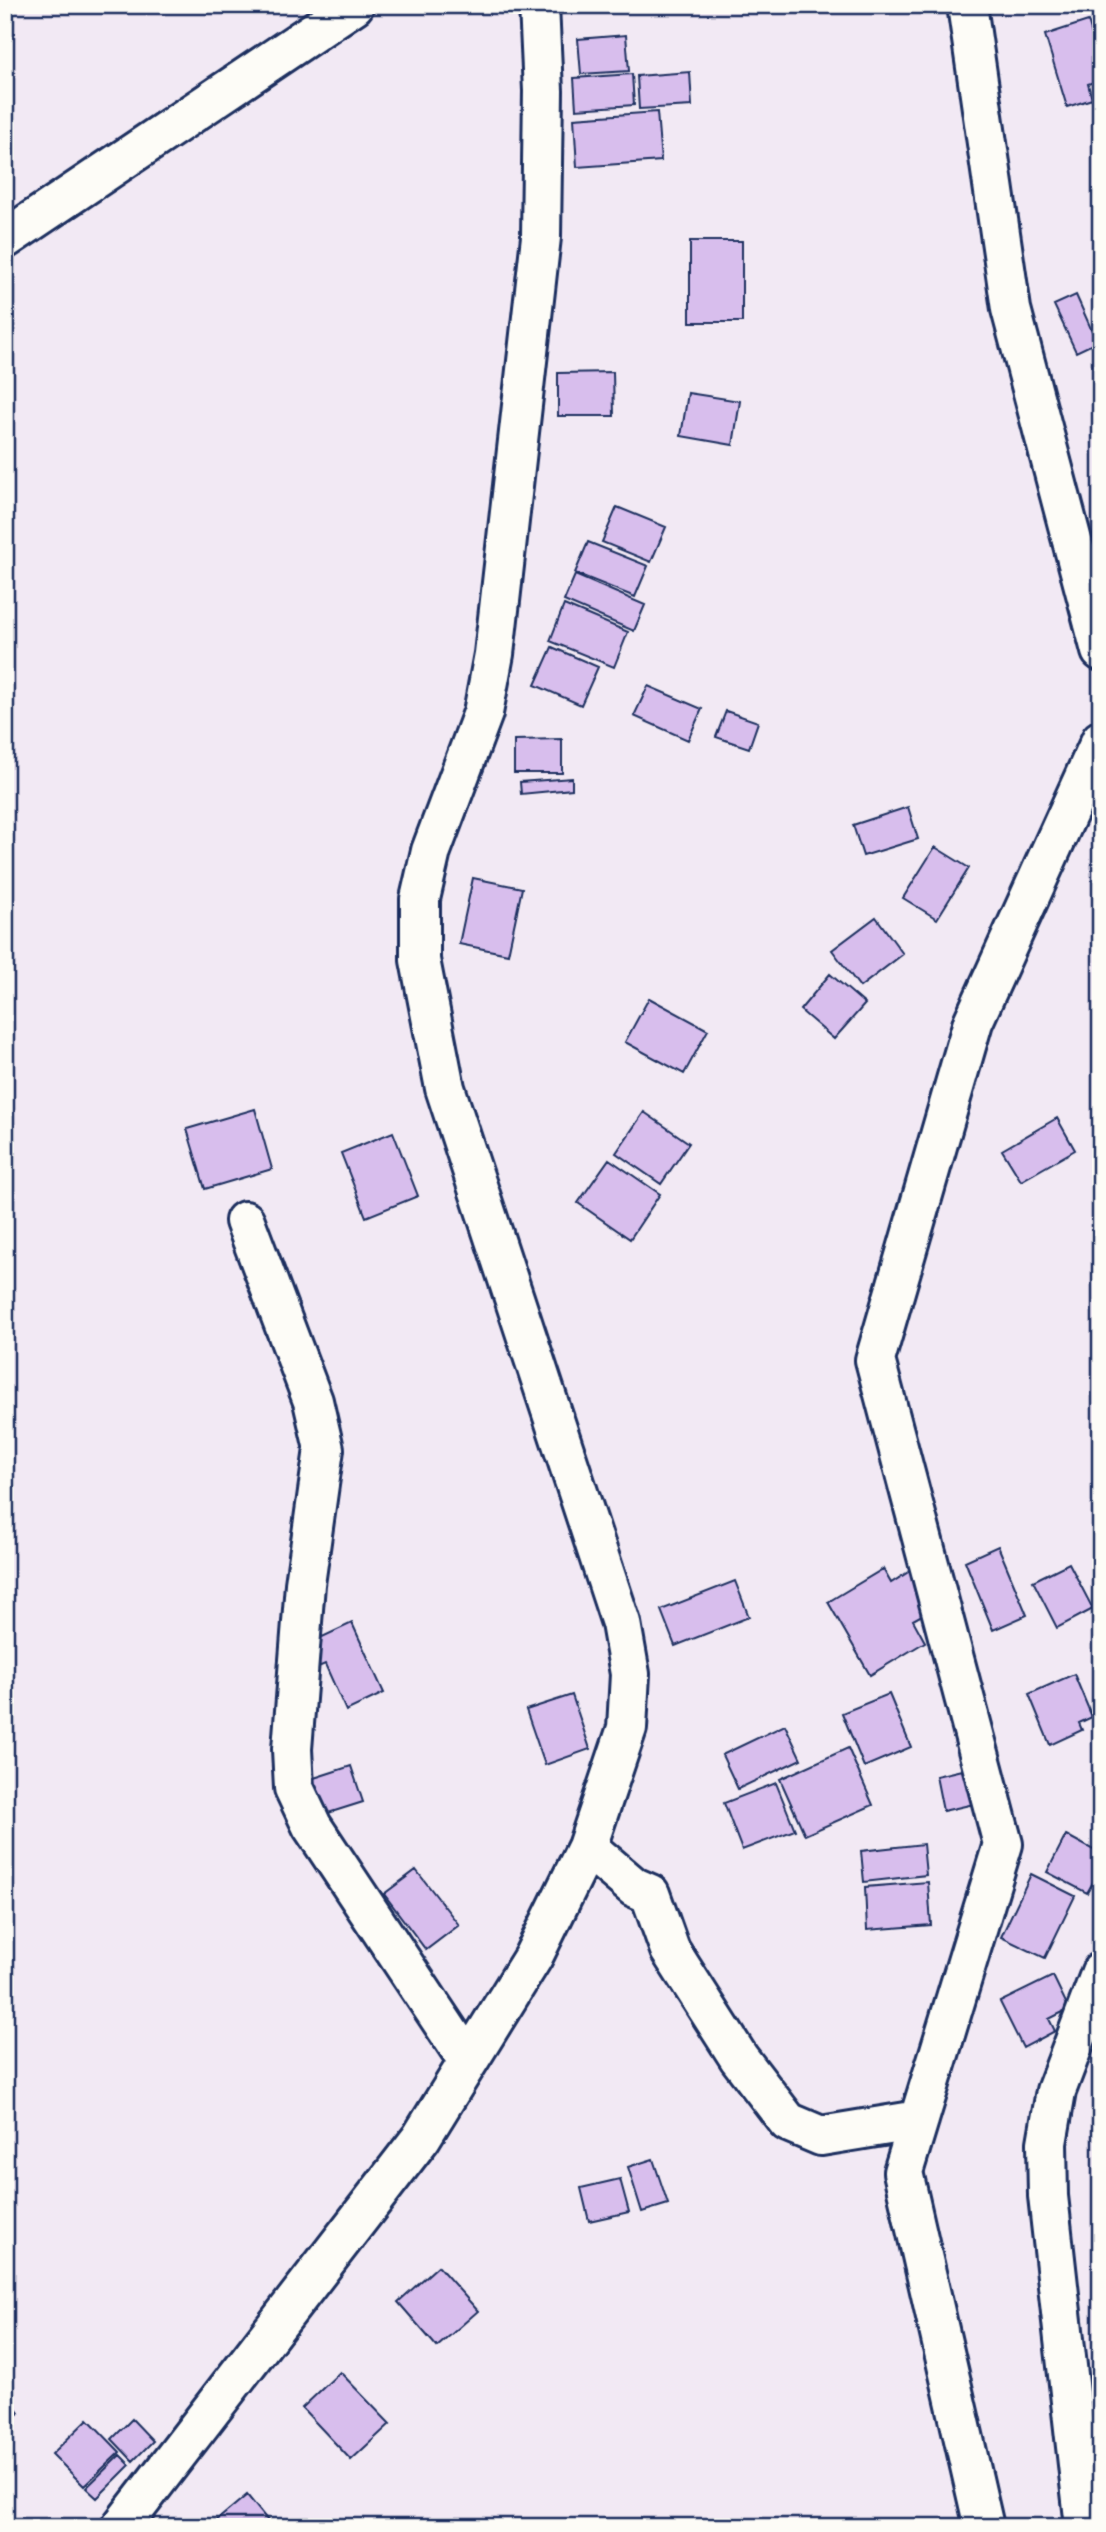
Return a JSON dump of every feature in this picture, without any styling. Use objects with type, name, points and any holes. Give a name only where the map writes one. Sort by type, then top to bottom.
[{"type":"street","points":[[5,239],[354,5]]},
{"type":"street","points":[[121,2527],[421,2138],[533,1957],[587,1847],[627,1728],[630,1674],[621,1623],[445,1088],[420,960],[420,899],[429,863],[483,713],[494,654],[541,237],[543,91],[539,5]]},
{"type":"street","points":[[967,5],[1010,309],[1101,650]]},
{"type":"street","points":[[984,2527],[903,2172],[1003,1844],[875,1360],[973,1022],[1101,740]]},
{"type":"street","points":[[246,1221],[313,1401],[324,1449],[305,1584],[292,1749],[294,1788],[312,1826],[468,2062]]},
{"type":"street","points":[[587,1847],[634,1887],[650,1894],[670,1951],[738,2058],[788,2122],[821,2136],[919,2120]]},
{"type":"street","points":[[1085,2527],[1048,2196],[1046,2143],[1056,2091],[1101,1972]]},
{"type":"building","points":[[1088,21],[1101,65],[1101,80],[1088,84],[1092,99],[1067,107],[1045,35]]},
{"type":"building","points":[[626,35],[629,71],[581,74],[578,39]]},
{"type":"building","points":[[690,72],[692,106],[639,109],[637,76]]},
{"type":"building","points":[[632,74],[634,105],[576,109],[574,78]]},
{"type":"building","points":[[657,112],[661,161],[577,167],[574,118]]},
{"type":"building","points":[[690,241],[742,241],[742,322],[690,322]]},
{"type":"building","points":[[1076,295],[1097,342],[1076,352],[1054,305]]},
{"type":"building","points":[[613,372],[614,416],[558,416],[558,373]]},
{"type":"building","points":[[688,393],[740,401],[733,445],[681,436]]},
{"type":"building","points":[[617,507],[666,527],[651,562],[602,542]]},
{"type":"building","points":[[588,542],[648,566],[635,597],[575,573]]},
{"type":"building","points":[[575,575],[645,605],[634,631],[564,601]]},
{"type":"building","points":[[564,605],[628,632],[614,667],[550,641]]},
{"type":"building","points":[[552,647],[598,667],[581,705],[535,685]]},
{"type":"building","points":[[648,686],[702,709],[688,740],[634,716]]},
{"type":"building","points":[[726,711],[758,722],[749,748],[716,737]]},
{"type":"building","points":[[562,739],[562,773],[514,773],[514,740]]},
{"type":"building","points":[[572,778],[572,789],[521,794],[520,782]]},
{"type":"building","points":[[908,807],[918,839],[863,856],[853,825]]},
{"type":"building","points":[[935,847],[969,868],[937,919],[903,898]]},
{"type":"building","points":[[473,878],[522,888],[508,954],[459,944]]},
{"type":"building","points":[[876,917],[903,954],[860,987],[832,950]]},
{"type":"building","points":[[830,974],[865,1004],[834,1039],[800,1010]]},
{"type":"building","points":[[649,998],[708,1030],[684,1074],[625,1042]]},
{"type":"building","points":[[255,1109],[272,1169],[205,1189],[187,1129]]},
{"type":"building","points":[[644,1112],[689,1143],[661,1184],[616,1153]]},
{"type":"building","points":[[1057,1118],[1075,1150],[1021,1181],[1002,1150]]},
{"type":"building","points":[[393,1132],[418,1196],[366,1217],[341,1153]]},
{"type":"building","points":[[609,1159],[660,1194],[630,1239],[578,1203]]},
{"type":"building","points":[[998,1546],[1027,1615],[993,1630],[965,1561]]},
{"type":"building","points":[[1069,1563],[1093,1609],[1057,1628],[1033,1581]]},
{"type":"building","points":[[883,1569],[891,1583],[910,1571],[933,1609],[913,1620],[925,1642],[870,1675],[828,1602]]},
{"type":"building","points":[[735,1581],[749,1617],[675,1646],[661,1610]]},
{"type":"building","points":[[352,1623],[384,1693],[346,1711],[325,1664],[314,1669],[303,1646]]},
{"type":"building","points":[[1074,1674],[1092,1717],[1079,1723],[1082,1730],[1050,1745],[1029,1694]]},
{"type":"building","points":[[889,1694],[911,1747],[864,1767],[842,1713]]},
{"type":"building","points":[[572,1695],[590,1749],[545,1765],[526,1710]]},
{"type":"building","points":[[785,1725],[801,1759],[738,1789],[722,1755]]},
{"type":"building","points":[[848,1748],[873,1805],[805,1835],[780,1779]]},
{"type":"building","points":[[351,1766],[363,1802],[322,1815],[311,1779]]},
{"type":"building","points":[[966,1769],[974,1804],[943,1811],[936,1776]]},
{"type":"building","points":[[776,1783],[795,1830],[742,1850],[724,1803]]},
{"type":"building","points":[[1066,1835],[1101,1854],[1101,1868],[1087,1893],[1047,1872]]},
{"type":"building","points":[[923,1844],[926,1875],[864,1882],[861,1851]]},
{"type":"building","points":[[416,1870],[459,1925],[426,1950],[384,1894]]},
{"type":"building","points":[[1031,1874],[1075,1896],[1045,1958],[1001,1937]]},
{"type":"building","points":[[928,1882],[931,1925],[867,1930],[865,1887]]},
{"type":"building","points":[[1053,1976],[1069,2009],[1049,2019],[1055,2031],[1023,2048],[1000,2002]]},
{"type":"building","points":[[653,2159],[668,2204],[642,2212],[628,2167]]},
{"type":"building","points":[[620,2179],[629,2212],[589,2221],[581,2188]]},
{"type":"building","points":[[438,2266],[478,2311],[437,2347],[398,2302]]},
{"type":"building","points":[[340,2372],[390,2424],[351,2460],[302,2408]]},
{"type":"building","points":[[5,2394],[19,2413],[5,2423]]},
{"type":"building","points":[[88,2419],[120,2452],[84,2486],[52,2454]]},
{"type":"building","points":[[132,2419],[153,2441],[133,2461],[112,2439]]},
{"type":"building","points":[[120,2455],[130,2465],[97,2498],[86,2488]]},
{"type":"building","points":[[247,2495],[273,2527],[211,2525]]}]
